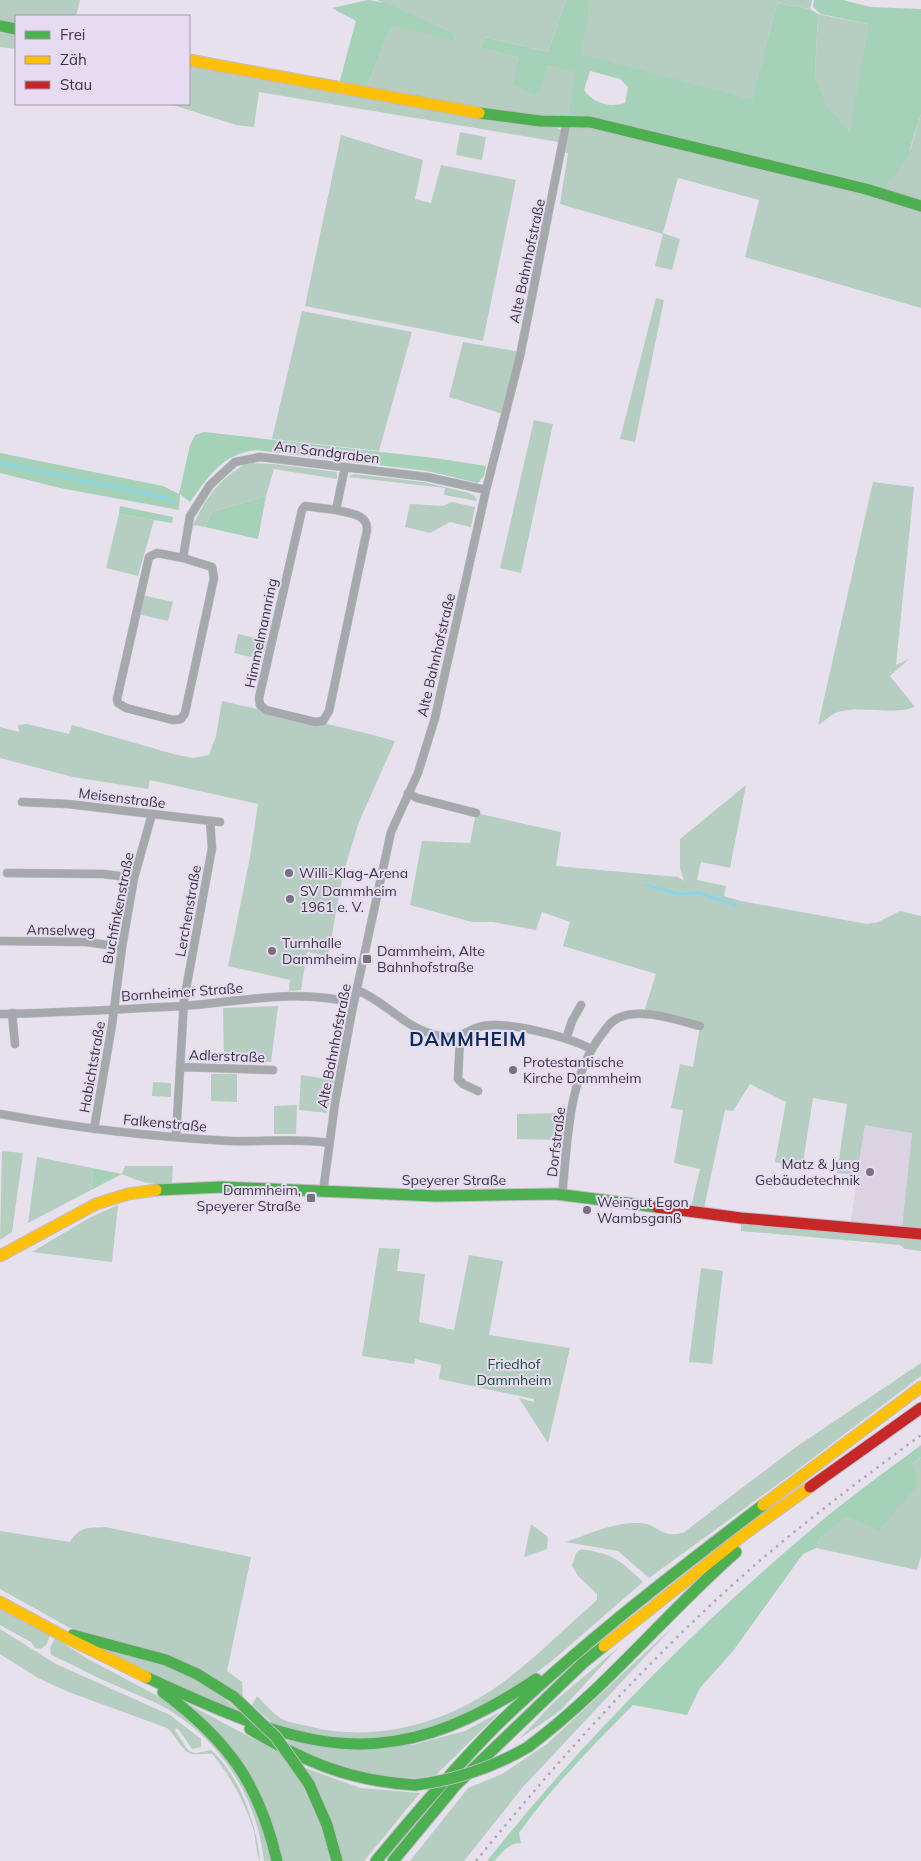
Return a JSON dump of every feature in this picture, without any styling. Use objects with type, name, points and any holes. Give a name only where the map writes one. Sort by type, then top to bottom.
[{"type":"main road","points":[[0,26],[15,29]]},
{"type":"main road","points":[[190,60],[518,120],[567,120],[603,125],[866,189],[921,206]]},
{"type":"main road","name":"Speyerer Straße","points":[[0,1256],[96,1204],[144,1190],[222,1187],[436,1196],[562,1195],[741,1218],[921,1234]]},
{"type":"main road","points":[[0,1602],[130,1670],[216,1709],[274,1731],[325,1742],[373,1743],[407,1740],[453,1727],[481,1715],[505,1701],[607,1626],[691,1558],[921,1387]]},
{"type":"main road","points":[[393,1861],[456,1785],[583,1663],[715,1556],[800,1493],[921,1408]]},
{"type":"main road","points":[[216,1709],[310,1763],[343,1776],[373,1782],[415,1784],[440,1782],[491,1768],[547,1734],[592,1693],[728,1559],[773,1521],[800,1493]]},
{"type":"main road","points":[[34,1621],[178,1664],[234,1697],[276,1737],[309,1784],[322,1811],[336,1857]]},
{"type":"main road","points":[[376,1861],[394,1838],[468,1756],[513,1710],[607,1626]]},
{"type":"main road","points":[[130,1670],[192,1714],[210,1729],[230,1752],[258,1799],[269,1824],[277,1861]]},
{"type":"street","name":"Alte Bahnhofstraße","points":[[323,1192],[329,1143],[353,1003],[391,832],[422,762],[437,711],[486,490],[520,356],[567,120]]},
{"type":"street","name":"Am Sandgraben","points":[[183,558],[190,516],[215,478],[231,464],[245,458],[260,457],[427,477],[486,490]]},
{"type":"street","points":[[336,510],[344,467]]},
{"type":"street","name":"Himmelmannring","points":[[307,506],[336,510],[362,517],[366,520],[368,526],[329,711],[323,721],[315,722],[266,710],[260,705],[259,698],[301,513],[307,506]]},
{"type":"street","points":[[157,553],[183,558],[212,567],[214,578],[184,713],[181,719],[173,720],[126,708],[118,702],[117,698],[149,557],[157,553]]},
{"type":"street","points":[[408,793],[424,800],[476,813]]},
{"type":"street","name":"Meisenstraße","points":[[22,802],[68,804],[220,822]]},
{"type":"street","name":"Buchfinkenstraße","points":[[115,1009],[122,947],[134,878],[152,814]]},
{"type":"street","name":"Lerchenstraße","points":[[184,1006],[212,848],[210,821]]},
{"type":"street","points":[[7,873],[104,874],[134,878]]},
{"type":"street","name":"Amselweg","points":[[0,941],[92,943],[122,947]]},
{"type":"street","points":[[357,990],[417,1029],[440,1036],[460,1037],[482,1026],[496,1025],[566,1039],[591,1049]]},
{"type":"street","name":"Bornheimer Straße","points":[[0,1014],[184,1006],[309,997],[353,1003]]},
{"type":"street","points":[[566,1039],[580,1005]]},
{"type":"street","name":"Adlerstraße","points":[[176,1137],[184,1006]]},
{"type":"street","name":"Habichtstraße","points":[[94,1129],[115,1009]]},
{"type":"street","points":[[12,1014],[14,1044]]},
{"type":"street","name":"Dorfstraße","points":[[562,1195],[573,1103],[583,1066],[591,1049],[613,1021],[629,1015],[649,1015],[700,1026]]},
{"type":"street","points":[[460,1037],[458,1079],[463,1084],[478,1090]]},
{"type":"street","name":"Adlerstraße","points":[[181,1067],[272,1070]]},
{"type":"street","name":"Falkenstraße","points":[[0,1114],[94,1129],[176,1137],[231,1141],[329,1143]]},
{"type":"shaded area","points":[[865,1124],[912,1133],[902,1228],[850,1227]]},
{"type":"green space","points":[[0,0],[80,0],[76,15],[15,15],[15,29],[0,26]]},
{"type":"green space","points":[[368,0],[386,3],[453,33],[455,41],[391,25],[365,92],[339,84],[356,21],[332,8]]},
{"type":"green space","points":[[377,0],[566,0],[548,52],[485,37],[481,48],[519,58],[537,96],[548,66],[577,73],[567,120],[540,121],[365,92],[391,24],[455,40],[453,33]]},
{"type":"green space","points":[[566,0],[591,0],[581,54],[752,100],[777,3],[810,9],[818,14],[815,75],[827,107],[850,131],[868,24],[821,14],[813,7],[814,0],[843,0],[871,7],[921,9],[921,114],[907,158],[881,193],[567,120],[576,73],[548,66],[538,96],[513,84],[519,58],[481,48],[485,37],[548,52]],"holes":[[[590,71],[620,79],[628,87],[625,103],[608,105],[592,98],[584,90]]]},
{"type":"green space","points":[[591,0],[812,0],[810,9],[777,3],[752,101],[580,54]]},
{"type":"green space","points":[[818,14],[868,24],[851,132],[827,108],[815,75]]},
{"type":"green space","points":[[0,33],[15,35],[15,49],[0,47]]},
{"type":"green space","points":[[190,64],[536,126],[554,126],[561,130],[559,142],[259,92],[254,127],[236,125],[173,105],[190,105]]},
{"type":"green space","points":[[921,114],[921,308],[745,257],[759,200],[678,178],[663,233],[680,239],[672,270],[655,266],[663,234],[560,204],[568,153],[562,152],[567,120],[910,150]]},
{"type":"green space","points":[[460,132],[486,137],[482,160],[456,155]]},
{"type":"green space","points":[[341,135],[423,160],[415,199],[431,203],[441,165],[516,180],[483,341],[305,306]]},
{"type":"green space","points":[[656,298],[664,300],[635,442],[620,439]]},
{"type":"green space","points":[[302,311],[412,332],[379,451],[272,439]]},
{"type":"green space","points":[[463,342],[521,352],[506,415],[449,397]]},
{"type":"green space","points":[[534,420],[553,424],[521,573],[500,568]]},
{"type":"green space","points":[[204,432],[435,458],[486,466],[484,476],[478,483],[427,471],[256,450],[234,456],[217,468],[190,502],[180,494],[179,510],[60,488],[0,473],[0,453],[163,486],[179,494],[190,445],[195,435]]},
{"type":"green space","points":[[247,463],[274,464],[337,472],[337,479],[274,469],[266,496],[212,512],[205,527],[193,525],[203,506],[221,482]]},
{"type":"green space","points":[[354,474],[424,482],[469,493],[475,496],[477,501],[444,495],[445,488],[348,477]]},
{"type":"green space","points":[[873,482],[914,487],[896,665],[909,659],[890,676],[915,707],[896,711],[848,710],[835,713],[818,725]]},
{"type":"green space","points":[[266,496],[258,539],[205,527],[212,512]]},
{"type":"green space","points":[[452,502],[475,507],[471,527],[450,522],[430,533],[405,527],[410,504],[443,506]]},
{"type":"green space","points":[[120,506],[173,517],[172,523],[119,514]]},
{"type":"green space","points":[[119,514],[154,520],[138,576],[106,568]]},
{"type":"green space","points":[[142,595],[173,602],[168,621],[138,614]]},
{"type":"green space","points":[[238,634],[267,641],[262,660],[234,653]]},
{"type":"green space","points":[[222,701],[395,741],[359,822],[343,874],[328,956],[307,952],[301,990],[289,991],[290,980],[228,966],[250,857],[258,804],[150,780],[148,789],[73,777],[0,758],[0,727],[19,732],[18,725],[27,724],[69,734],[72,725],[177,755],[193,758],[209,755],[216,736]]},
{"type":"green space","points":[[746,785],[730,868],[701,862],[697,880],[726,886],[724,896],[741,901],[867,924],[878,922],[900,911],[921,916],[921,1229],[902,1228],[912,1133],[865,1125],[857,1175],[837,1173],[847,1104],[813,1098],[802,1169],[775,1162],[786,1102],[750,1084],[733,1111],[725,1110],[704,1208],[691,1207],[700,1169],[674,1163],[683,1110],[671,1108],[680,1064],[693,1067],[700,1026],[643,1015],[656,974],[563,946],[570,922],[542,912],[536,930],[493,922],[472,922],[410,905],[422,841],[470,843],[476,813],[561,832],[556,866],[678,877],[684,881],[680,868],[680,839]]},
{"type":"green space","points":[[278,1006],[271,1062],[224,1061],[223,1008]]},
{"type":"green space","points":[[211,1074],[237,1074],[237,1102],[211,1101]]},
{"type":"green space","points":[[301,1075],[334,1080],[327,1113],[299,1110]]},
{"type":"green space","points":[[153,1082],[171,1083],[171,1097],[152,1096]]},
{"type":"green space","points":[[297,1105],[296,1134],[274,1134],[274,1106]]},
{"type":"green space","points":[[567,1113],[564,1140],[517,1139],[517,1114]]},
{"type":"green space","points":[[2,1151],[23,1153],[12,1232],[0,1240]]},
{"type":"green space","points":[[37,1157],[92,1168],[93,1189],[28,1223]]},
{"type":"green space","points":[[125,1166],[173,1166],[172,1183],[146,1183],[122,1174]]},
{"type":"green space","points":[[92,1168],[122,1174],[93,1189]]},
{"type":"green space","points":[[118,1205],[112,1262],[32,1252],[89,1218]]},
{"type":"green space","points":[[741,1223],[921,1238],[921,1251],[905,1249],[900,1245],[741,1231]]},
{"type":"green space","name":"Friedhof Dammheim","points":[[379,1248],[400,1249],[397,1271],[425,1274],[419,1322],[454,1330],[469,1255],[503,1261],[489,1335],[570,1348],[548,1443],[519,1398],[534,1402],[534,1399],[439,1379],[441,1365],[415,1359],[414,1364],[362,1356]]},
{"type":"green space","points":[[701,1268],[723,1271],[712,1364],[689,1362]]},
{"type":"green space","points":[[921,1363],[921,1376],[792,1474],[649,1578],[618,1551],[566,1542],[602,1529],[630,1523],[651,1525],[669,1534],[683,1533],[796,1447]]},
{"type":"green space","points":[[921,1445],[921,1457],[912,1464],[918,1485],[879,1530],[847,1517],[820,1538],[816,1548],[803,1554],[733,1651],[700,1688],[687,1715],[633,1705],[545,1799],[519,1833],[521,1843],[516,1843],[509,1847],[494,1861],[487,1861],[601,1729],[683,1646],[813,1528]]},
{"type":"green space","points":[[921,1457],[921,1556],[917,1570],[816,1548],[820,1538]]},
{"type":"green space","points":[[531,1524],[548,1537],[547,1549],[524,1557]]},
{"type":"green space","points":[[105,1527],[251,1557],[227,1671],[242,1682],[243,1697],[68,1627],[0,1589],[0,1531],[70,1542],[81,1530]]},
{"type":"green space","points":[[581,1549],[601,1553],[616,1559],[643,1582],[553,1660],[511,1692],[416,1735],[351,1740],[276,1726],[252,1705],[257,1696],[275,1714],[288,1722],[333,1731],[359,1732],[384,1731],[410,1726],[458,1709],[481,1697],[515,1673],[597,1600],[597,1594],[578,1576],[572,1566],[576,1553]]},
{"type":"green space","points":[[0,1607],[50,1635],[47,1644],[41,1649],[35,1648],[31,1642],[0,1625]]},
{"type":"green space","points":[[675,1625],[523,1787],[464,1861],[410,1861],[468,1788],[502,1774],[547,1744]]},
{"type":"green space","points":[[0,1629],[56,1664],[170,1715],[201,1739],[201,1747],[192,1749],[179,1730],[176,1728],[175,1730],[187,1749],[196,1753],[211,1750],[230,1772],[251,1816],[260,1861],[253,1828],[245,1808],[231,1780],[212,1754],[188,1753],[167,1728],[66,1691],[38,1678],[0,1654]]},
{"type":"green space","points":[[55,1638],[88,1659],[169,1702],[207,1731],[256,1803],[272,1861],[264,1861],[260,1836],[243,1790],[230,1768],[198,1731],[156,1703],[51,1655],[50,1648]]},
{"type":"green space","points":[[101,1647],[175,1669],[214,1690],[244,1715],[101,1650]]},
{"type":"green space","points":[[619,1647],[560,1711],[519,1739],[556,1700]]},
{"type":"green space","points":[[188,1704],[282,1754],[300,1780],[323,1831],[330,1861],[280,1861],[263,1804]]},
{"type":"green space","points":[[500,1712],[436,1775],[420,1778],[371,1776],[298,1754],[287,1741],[412,1745],[465,1731]]},
{"type":"green space","points":[[305,1768],[361,1788],[420,1793],[364,1861],[343,1861]]},
{"type":"waterway","points":[[0,463],[167,498],[174,503]]},
{"type":"waterway","points":[[646,885],[678,894],[699,893],[736,905]]},
{"type":"railway","points":[[476,1861],[597,1720],[694,1621],[751,1568],[798,1529],[921,1435]]},
{"type":"traffic: fast","points":[[0,26],[15,29]]},
{"type":"traffic: fast","points":[[479,113],[540,121],[590,122],[866,189],[921,206]]},
{"type":"traffic: fast","points":[[156,1190],[222,1187],[436,1196],[556,1194],[657,1207]]},
{"type":"traffic: fast","points":[[376,1861],[465,1758],[528,1695],[627,1611],[763,1505]]},
{"type":"traffic: fast","points":[[528,1747],[556,1725],[609,1677],[684,1601],[736,1552]]},
{"type":"traffic: fast","points":[[73,1635],[166,1660],[197,1674],[234,1697]]},
{"type":"traffic: fast","points":[[393,1861],[456,1785],[583,1663],[604,1646]]},
{"type":"traffic: fast","points":[[146,1677],[251,1722],[297,1736],[342,1743],[386,1742],[433,1732],[482,1711],[536,1679]]},
{"type":"traffic: fast","points":[[163,1692],[205,1728],[237,1765],[250,1785],[261,1808],[277,1861]]},
{"type":"traffic: fast","points":[[234,1697],[276,1737],[309,1784]]},
{"type":"traffic: fast","points":[[250,1729],[290,1751],[329,1768],[370,1779],[415,1785]]},
{"type":"traffic: fast","points":[[415,1785],[445,1780],[473,1772],[501,1761],[528,1747]]},
{"type":"traffic: fast","points":[[309,1784],[327,1825],[337,1861]]},
{"type":"traffic: slow","points":[[190,60],[479,113]]},
{"type":"traffic: slow","points":[[0,1256],[96,1204],[128,1194],[156,1190]]},
{"type":"traffic: slow","points":[[763,1505],[921,1387]]},
{"type":"traffic: slow","points":[[604,1646],[746,1533],[810,1487]]},
{"type":"traffic: slow","points":[[0,1602],[146,1677]]},
{"type":"traffic: jam","points":[[657,1207],[741,1218],[921,1234]]},
{"type":"traffic: jam","points":[[810,1487],[921,1408]]},
{"type":"place","name":"Willi-Klag-Arena","points":[[289,873]]},
{"type":"place","name":"SV Dammheim 1961 e. V.","points":[[290,899]]},
{"type":"place","name":"Turnhalle Dammheim","points":[[272,951]]},
{"type":"place","name":"Dammheim, Alte Bahnhofstraße","points":[[367,959]]},
{"type":"place","name":"Protestantische Kirche Dammheim","points":[[513,1070]]},
{"type":"place","name":"Matz & Jung Gebäudetechnik","points":[[870,1172]]},
{"type":"place","name":"Dammheim, Speyerer Straße","points":[[311,1198]]},
{"type":"place","name":"Weingut Egon Wambsganß","points":[[587,1210]]},
{"type":"district","name":"DAMMHEIM","points":[[468,1039]]}]
